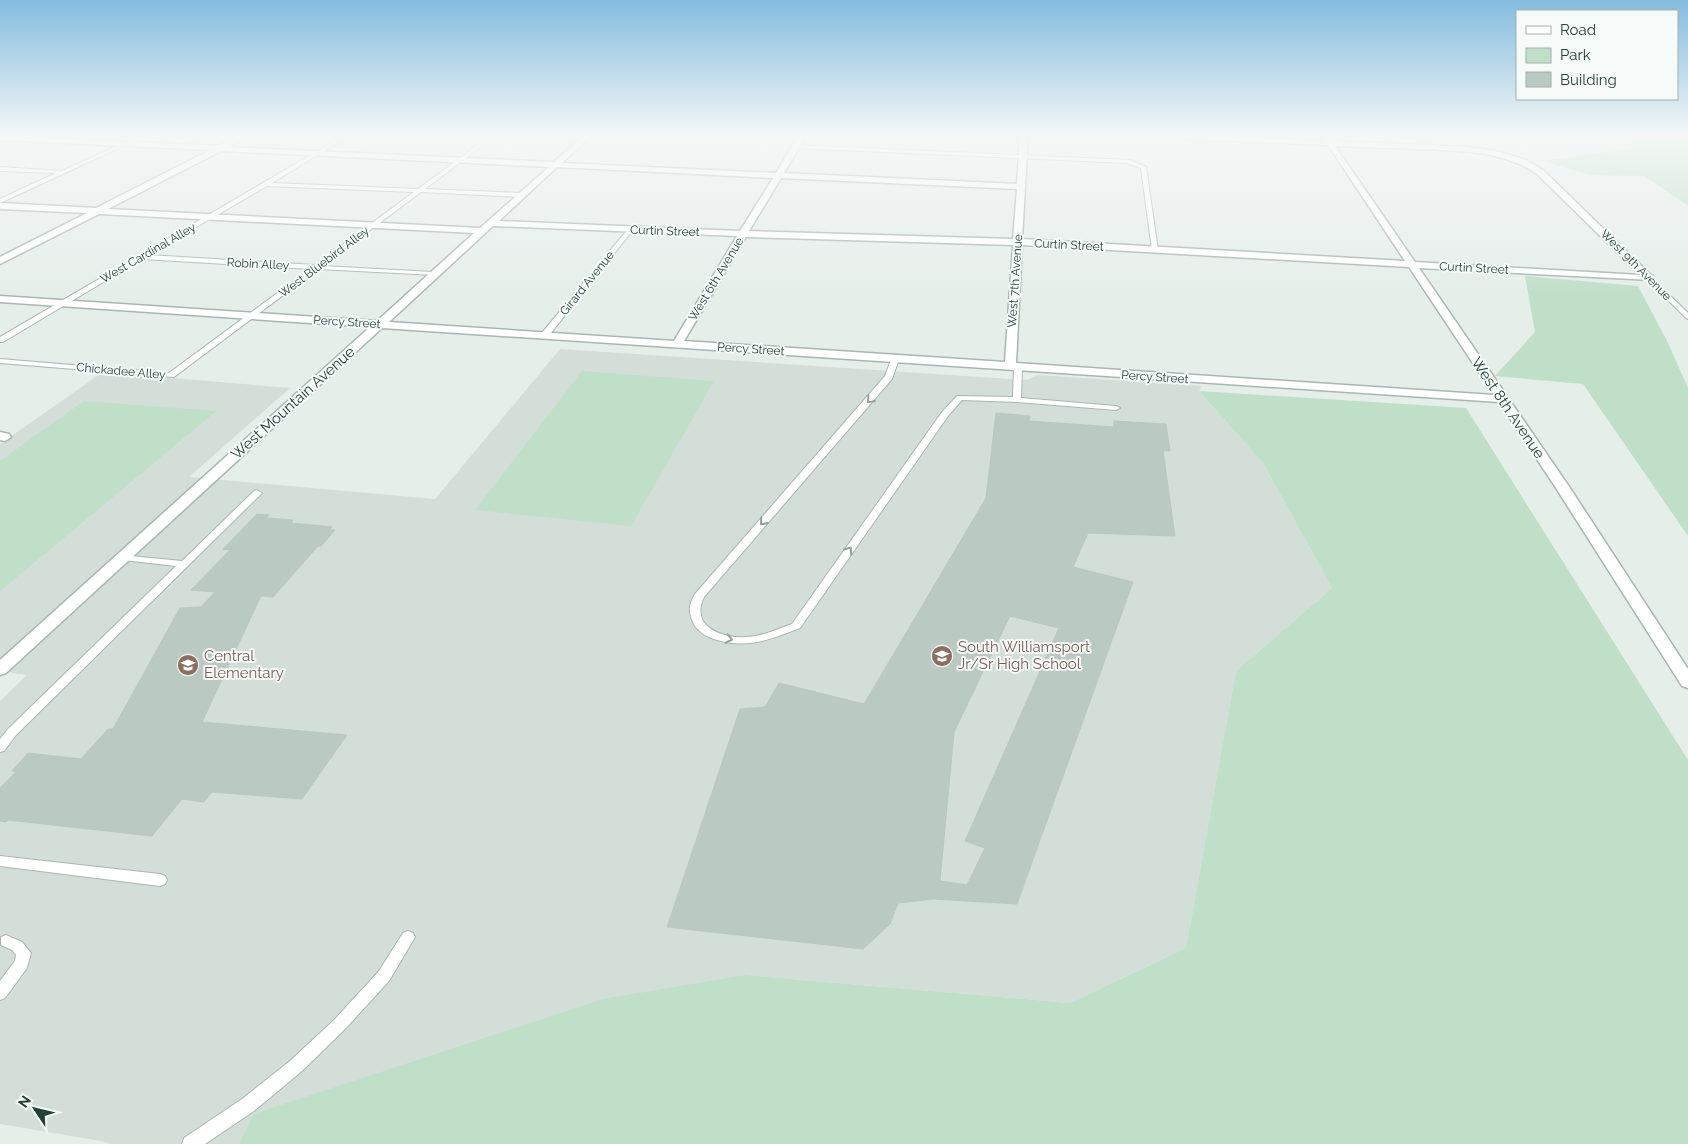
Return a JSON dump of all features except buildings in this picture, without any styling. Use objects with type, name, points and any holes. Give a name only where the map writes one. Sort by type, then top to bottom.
[{"type":"street","points":[[0,261],[141,189]]},
{"type":"street","name":"West Mountain Avenue","points":[[0,669],[528,189]]},
{"type":"street","name":"West 6th Avenue","points":[[676,344],[770,189]]},
{"type":"street","name":"West 7th Avenue","points":[[1014,367],[1021,189]]},
{"type":"street","name":"West 8th Avenue","points":[[1360,189],[1563,488],[1688,682]]},
{"type":"street","name":"West 9th Avenue","points":[[1558,189],[1649,278]]},
{"type":"street","name":"Curtin Street","points":[[0,206],[372,226],[630,230],[1018,242],[1649,278]]},
{"type":"street","name":"Percy Street","points":[[0,299],[1502,399]]},
{"type":"lane","points":[[0,202],[27,189]]},
{"type":"lane","name":"West Cardinal Alley","points":[[0,340],[257,189]]},
{"type":"lane","points":[[385,189],[522,195]]},
{"type":"lane","points":[[1147,189],[1154,250]]},
{"type":"lane","name":"West Bluebird Alley","points":[[252,316],[420,191]]},
{"type":"lane","name":"Girard Avenue","points":[[544,336],[630,230]]},
{"type":"lane","name":"Robin Alley","points":[[142,257],[433,274]]},
{"type":"lane","name":"West 9th Avenue","points":[[1649,278],[1688,317]]},
{"type":"lane","name":"Chickadee Alley","points":[[0,361],[172,375],[252,316]]},
{"type":"lane","points":[[895,359],[890,377],[699,596],[694,609],[696,620],[714,635],[729,640],[756,640],[796,626],[945,414],[960,398],[1017,400],[1116,408]]},
{"type":"lane","points":[[1014,367],[1017,400]]},
{"type":"lane","points":[[0,748],[12,732],[256,493]]},
{"type":"lane","points":[[123,556],[184,564]]},
{"type":"lane","points":[[0,861],[160,880]]},
{"type":"lane","points":[[190,1144],[248,1105],[296,1066],[328,1036],[384,976],[408,937]]},
{"type":"lane","points":[[0,993],[22,963],[24,953],[18,946],[6,941]]},
{"type":"shaded area","points":[[560,349],[1027,380],[1038,375],[1202,386],[1199,391],[1263,463],[1332,588],[1236,671],[1186,948],[1070,1003],[746,975],[253,1114],[239,1144],[111,1144],[0,1124],[0,701],[27,675],[0,671],[0,444],[103,372],[290,388],[189,477],[435,499]]},
{"type":"green space","points":[[1664,189],[1688,189],[1688,206]]},
{"type":"green space","points":[[1525,276],[1638,286],[1667,341],[1688,388],[1688,536],[1583,384],[1495,376],[1535,332]]},
{"type":"green space","points":[[582,371],[714,381],[631,526],[475,510]]},
{"type":"green space","points":[[1199,391],[1466,408],[1688,760],[1688,1144],[239,1144],[253,1114],[603,999],[746,975],[1070,1003],[1186,948],[1236,671],[1332,588],[1263,463]]},
{"type":"green space","points":[[84,401],[216,411],[0,591],[0,461]]},
{"type":"place","name":"South Williamsport Jr/Sr High School","points":[[942,656]]},
{"type":"place","name":"Central Elementary","points":[[188,665]]}]
